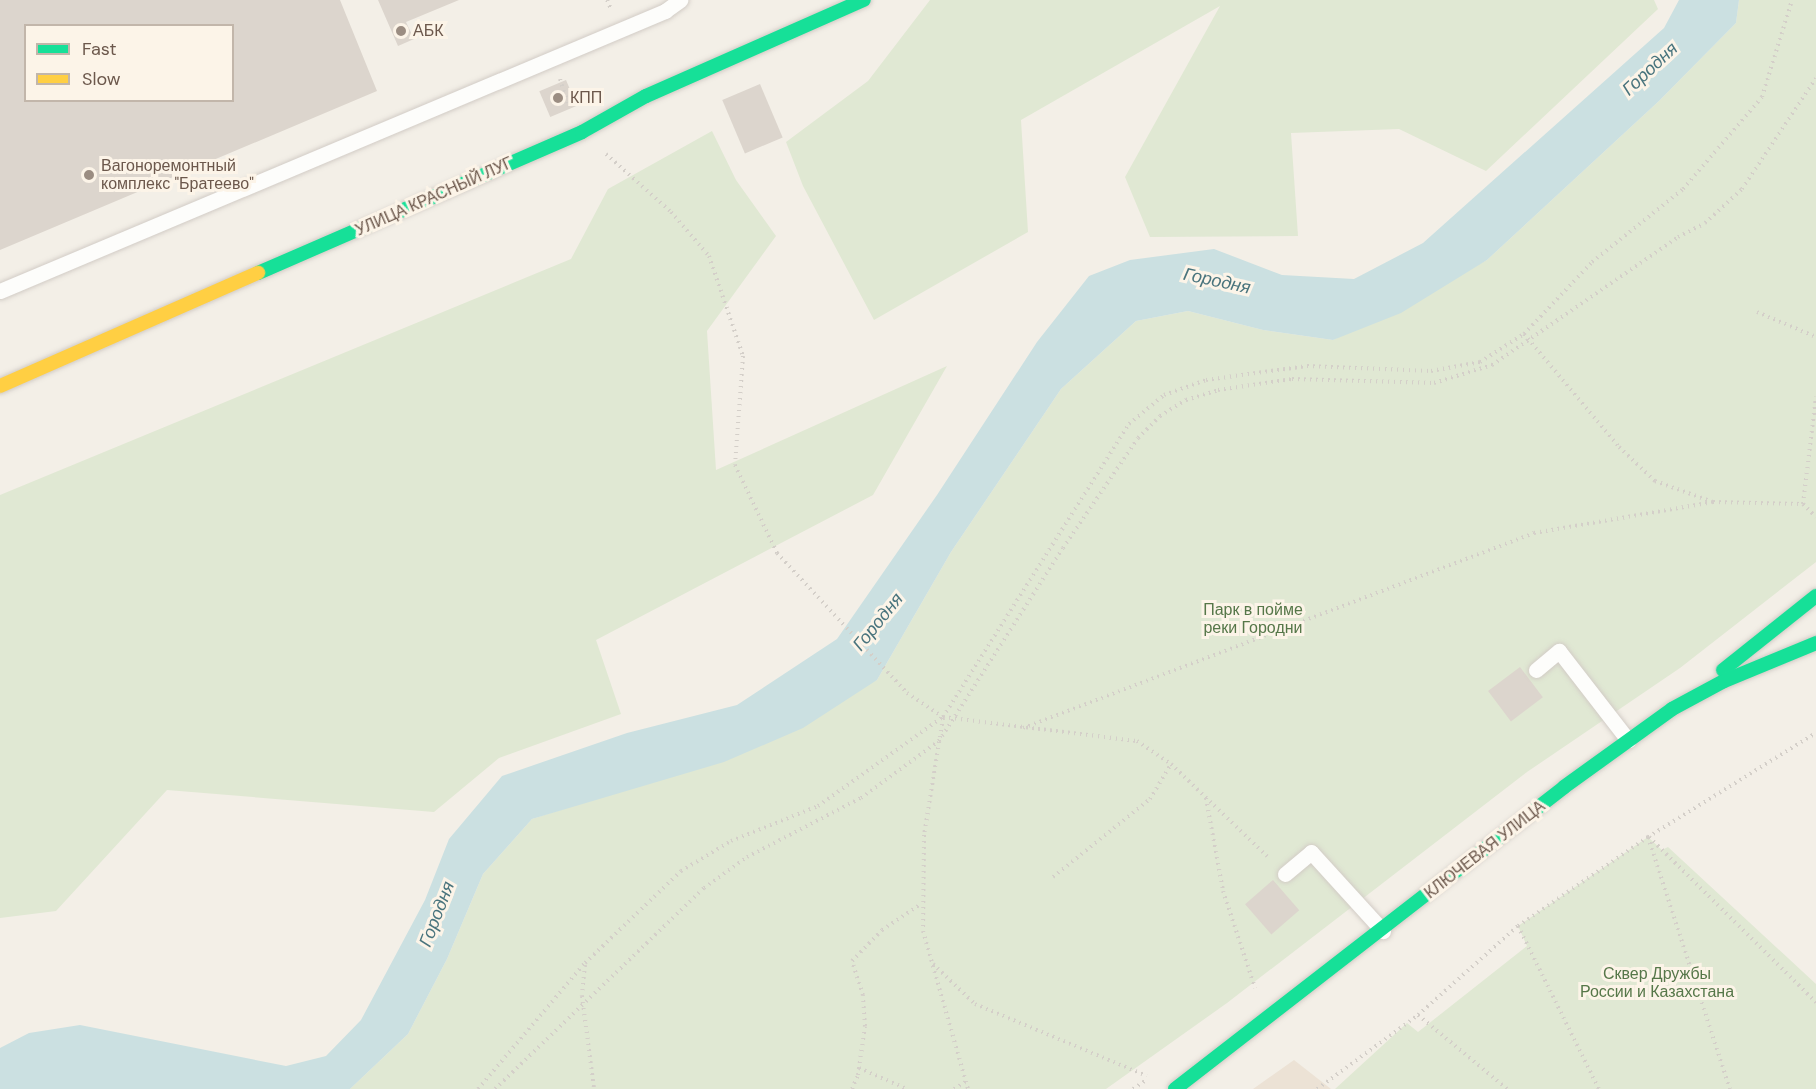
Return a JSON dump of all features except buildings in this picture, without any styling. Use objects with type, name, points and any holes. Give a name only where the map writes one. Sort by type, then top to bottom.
[{"type":"street","name":"УЛИЦА КРАСНЫЙ ЛУГ","points":[[0,386],[582,132],[646,96],[864,0]]},
{"type":"street","points":[[1672,709],[1816,597]]},
{"type":"street","name":"КЛЮЧЕВАЯ УЛИЦА","points":[[1175,1089],[1628,740],[1672,709],[1724,681],[1816,644]]},
{"type":"lane","points":[[0,291],[664,11],[680,0]]},
{"type":"lane","points":[[1536,670],[1559,651],[1628,740]]},
{"type":"lane","points":[[1286,874],[1311,852],[1383,931]]},
{"type":"path","points":[[478,1089],[585,963],[681,871],[731,841],[818,806],[943,717],[1129,424],[1164,395],[1206,381],[1307,366],[1431,371],[1480,362],[1524,334],[1592,262],[1683,189],[1762,98],[1792,0]]},
{"type":"path","points":[[495,1089],[704,888],[747,857],[861,798],[939,741],[1069,539],[1138,438],[1160,416],[1186,400],[1218,390],[1292,379],[1434,383],[1457,379],[1492,365],[1678,237],[1705,223],[1742,189],[1816,78]]},
{"type":"path","points":[[582,132],[671,212],[709,256],[744,356],[735,465],[777,554],[907,693],[943,717],[1137,741],[1171,764],[1286,874]]},
{"type":"path","points":[[1757,312],[1816,336]]},
{"type":"path","points":[[1524,334],[1619,447],[1655,481],[1713,502]]},
{"type":"path","points":[[1803,504],[1816,397]]},
{"type":"path","points":[[1021,728],[1534,532],[1713,502],[1803,504],[1816,518]]},
{"type":"path","points":[[943,717],[924,835],[921,904],[923,931],[931,963],[964,1082],[968,1089]]},
{"type":"path","points":[[1317,1089],[1418,1015],[1518,926],[1648,837],[1816,733]]},
{"type":"path","points":[[1053,877],[1150,798],[1171,764]]},
{"type":"path","points":[[1206,798],[1222,891],[1256,991]]},
{"type":"path","points":[[1648,837],[1816,1002]]},
{"type":"path","points":[[1648,837],[1730,1089]]},
{"type":"path","points":[[852,1089],[859,1068],[865,1026],[863,995],[852,961],[882,930],[921,904]]},
{"type":"path","points":[[1518,926],[1599,1089]]},
{"type":"path","points":[[585,963],[583,1005],[594,1089]]},
{"type":"path","points":[[931,963],[975,1004],[1151,1077]]},
{"type":"path","points":[[1418,1015],[1507,1089]]},
{"type":"path","points":[[859,1068],[907,1089]]},
{"type":"path","points":[[954,1089],[964,1082]]},
{"type":"shaded area","points":[[1294,1060],[1331,1089],[1253,1089]]},
{"type":"green space","points":[[930,0],[1654,0],[1658,9],[1486,171],[1399,129],[1291,133],[1298,236],[1150,237],[1125,177],[1220,6],[1021,120],[1028,232],[874,320],[803,186],[786,142],[868,81]]},
{"type":"green space","name":"Парк в пойме реки Городни","points":[[1739,0],[1816,0],[1816,562],[1680,668],[1527,772],[1227,1003],[1106,1089],[350,1089],[408,1034],[447,959],[483,874],[532,819],[616,792],[877,680],[951,552],[1061,389],[1136,321],[1188,311],[1263,330],[1333,340],[1487,260],[1659,101],[1736,23]]},
{"type":"green space","points":[[712,131],[736,180],[776,236],[707,331],[716,470],[947,366],[873,495],[596,640],[621,714],[499,758],[434,812],[167,790],[56,911],[0,918],[0,495],[571,259],[608,189]]},
{"type":"green space","name":"Сквер Дружбы России и Казахстана","points":[[1648,837],[1662,850],[1668,847],[1816,984],[1816,1089],[1335,1089],[1407,1023],[1418,1032],[1527,946],[1518,926]]},
{"type":"green space","points":[[56,1086],[124,1087],[142,1089],[50,1089]]},
{"type":"water","name":"Городня","points":[[1679,0],[1739,0],[1736,23],[1659,101],[1487,260],[1401,313],[1333,340],[1263,330],[1188,311],[1136,321],[1061,389],[951,552],[877,680],[803,728],[724,762],[532,819],[483,874],[447,959],[408,1034],[350,1089],[0,1089],[0,1048],[29,1033],[80,1025],[286,1066],[326,1056],[361,1020],[425,900],[449,839],[502,776],[627,733],[737,705],[837,639],[937,495],[1037,342],[1089,276],[1130,260],[1214,249],[1282,275],[1354,279],[1423,243],[1664,28]]},
{"type":"traffic: fast","points":[[258,273],[582,132],[646,96],[864,0]]},
{"type":"traffic: fast","points":[[1723,670],[1816,596]]},
{"type":"traffic: fast","points":[[1175,1089],[1564,787],[1672,709],[1724,681],[1816,643]]},
{"type":"traffic: slow","points":[[0,386],[258,273]]},
{"type":"place","name":"АБК","points":[[401,31]]},
{"type":"place","name":"КПП","points":[[558,98]]},
{"type":"place","name":"Вагоноремонтный комплекс \"Братеево\"","points":[[89,175]]}]
